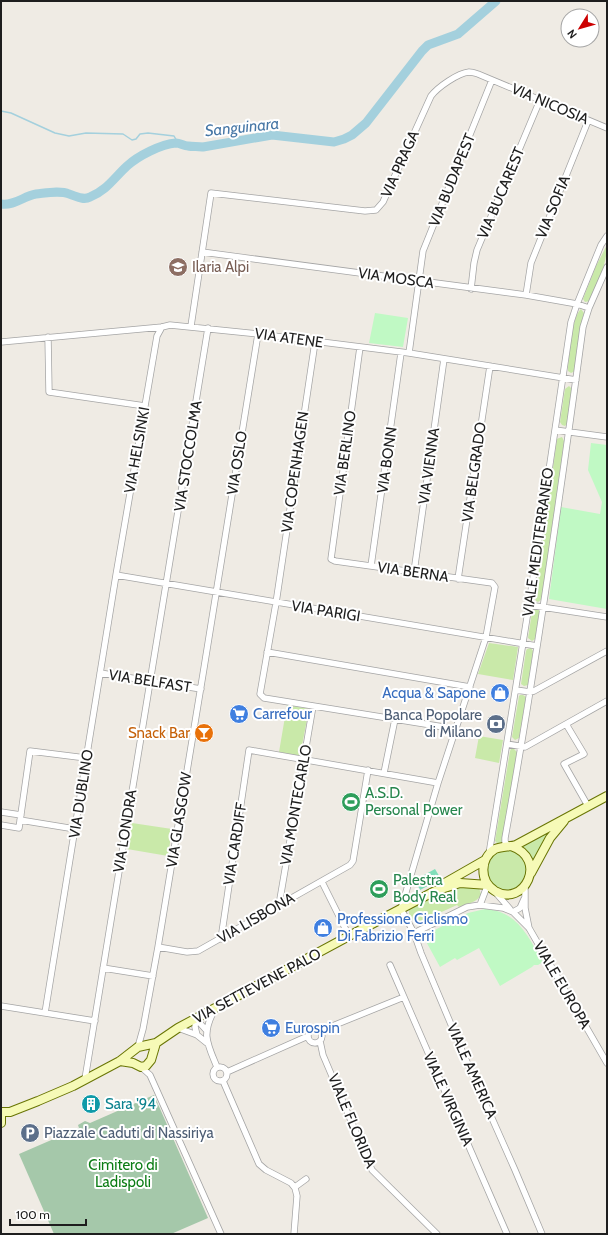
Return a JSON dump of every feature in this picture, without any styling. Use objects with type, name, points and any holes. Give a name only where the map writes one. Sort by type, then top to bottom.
[{"type":"street","name":"VIA PRAGA","points":[[202,252],[211,193],[365,211],[376,210],[383,202],[433,94],[457,76],[467,72],[478,74],[492,80]]},
{"type":"street","name":"VIA NICOSIA","points":[[492,80],[607,128]]},
{"type":"street","name":"VIA BUDAPEST","points":[[409,353],[418,281],[424,248],[492,80]]},
{"type":"street","name":"VIA BUCAREST","points":[[471,289],[476,253],[540,100]]},
{"type":"street","name":"VIA SOFIA","points":[[526,295],[531,261],[588,121]]},
{"type":"street","name":"VIALE MEDITERRANEO","points":[[487,857],[516,690],[554,430],[572,319],[601,245],[607,236]]},
{"type":"street","name":"VIA MOSCA","points":[[202,252],[471,289],[526,295],[577,304],[589,308]]},
{"type":"street","points":[[191,326],[202,252]]},
{"type":"street","name":"VIALE MEDITERRANEO","points":[[509,846],[505,842],[505,838],[522,746],[544,607],[584,325],[589,308],[607,267]]},
{"type":"street","name":"VIA ATENE","points":[[1,342],[162,327],[168,324],[409,353],[562,379],[576,380]]},
{"type":"street","name":"VIA HELSINKI","points":[[116,575],[157,336],[162,327]]},
{"type":"street","name":"VIA STOCCOLMA","points":[[167,584],[208,328]]},
{"type":"street","name":"VIA OSLO","points":[[216,592],[258,334]]},
{"type":"street","points":[[48,337],[49,392],[145,406]]},
{"type":"street","name":"VIA COPENHAGEN","points":[[313,706],[264,698],[261,696],[260,692],[276,603],[315,342]]},
{"type":"street","name":"VIA BERLINO","points":[[331,559],[360,347]]},
{"type":"street","name":"VIA BONN","points":[[371,566],[377,533],[401,353]]},
{"type":"street","name":"VIA VIENNA","points":[[414,572],[444,359]]},
{"type":"street","name":"VIA BELGRADO","points":[[458,579],[490,366]]},
{"type":"street","points":[[554,430],[607,437]]},
{"type":"street","name":"VIA BERNA","points":[[331,559],[335,561],[492,583],[495,586],[495,590],[486,638]]},
{"type":"street","name":"VIA PARIGI","points":[[116,575],[537,646]]},
{"type":"street","name":"VIA DUBLINO","points":[[45,1013],[116,575]]},
{"type":"street","name":"VIA LONDRA","points":[[85,1079],[167,584]]},
{"type":"street","name":"VIA GLASGOW","points":[[138,1048],[143,1029],[158,947],[216,592]]},
{"type":"street","points":[[529,605],[607,617]]},
{"type":"street","points":[[401,909],[438,783],[486,638]]},
{"type":"street","points":[[516,690],[530,692],[534,691],[607,651]]},
{"type":"street","points":[[267,652],[470,687]]},
{"type":"street","name":"VIA BELFAST","points":[[100,673],[200,689]]},
{"type":"street","points":[[507,744],[525,746],[607,701]]},
{"type":"street","points":[[313,706],[456,729]]},
{"type":"street","name":"VIA MONTECARLO","points":[[279,905],[313,706]]},
{"type":"street","points":[[384,773],[395,719]]},
{"type":"street","points":[[566,724],[584,754],[564,764],[588,806]]},
{"type":"street","name":"VIA CARDIFF","points":[[221,938],[249,750],[304,760]]},
{"type":"street","points":[[1,825],[19,828],[30,751],[86,758]]},
{"type":"street","points":[[304,760],[438,783]]},
{"type":"street","name":"VIA LISBONA","points":[[158,947],[193,952],[221,938],[349,866],[352,862],[368,770]]},
{"type":"street","points":[[525,897],[520,908],[513,912],[490,887],[485,879],[483,866],[487,857],[499,848],[509,846],[567,818],[607,796]]},
{"type":"street","points":[[1,812],[75,829]]},
{"type":"street","points":[[490,887],[506,894],[519,891],[525,886],[553,834],[567,818]]},
{"type":"street","points":[[509,846],[524,853],[531,867],[531,874]]},
{"type":"street","name":"VIA SETTEVENE PALO","points":[[435,891],[443,884],[487,857]]},
{"type":"street","points":[[322,882],[349,936]]},
{"type":"street","name":"VIA SETTEVENE PALO","points":[[1,1118],[10,1112],[38,1101],[85,1079],[120,1061],[138,1048],[156,1043],[178,1028],[435,891],[460,883],[490,887]]},
{"type":"street","name":"VIALE EUROPA","points":[[525,886],[525,908],[529,928]]},
{"type":"street","points":[[480,905],[486,889],[490,887]]},
{"type":"street","name":"VIALE EUROPA","points":[[414,933],[467,907],[480,905],[503,908],[513,912],[529,928],[607,1063]]},
{"type":"street","name":"VIALE AMERICA","points":[[401,909],[414,933],[463,1053],[542,1234]]},
{"type":"street","name":"VIALE VIRGINIA","points":[[390,965],[507,1234]]},
{"type":"street","points":[[103,968],[152,976]]},
{"type":"street","points":[[311,1040],[309,1033],[313,1030],[320,1031],[404,997]]},
{"type":"street","points":[[1,1006],[95,1021]]},
{"type":"street","points":[[215,1008],[207,1030],[207,1043],[217,1067]]},
{"type":"street","points":[[196,1019],[207,1030]]},
{"type":"street","points":[[196,1019],[197,1035]]},
{"type":"street","points":[[178,1028],[197,1035],[207,1043]]},
{"type":"street","points":[[227,1072],[298,1041],[320,1041],[322,1035],[320,1031]]},
{"type":"street","name":"VIALE FLORIDA","points":[[311,1040],[323,1055]]},
{"type":"street","name":"VIALE FLORIDA","points":[[320,1041],[323,1055],[372,1170],[437,1234]]},
{"type":"street","points":[[120,1061],[146,1066],[151,1059],[156,1043]]},
{"type":"street","points":[[150,1075],[137,1065],[131,1057],[138,1048],[150,1051],[150,1075],[221,1234]]},
{"type":"street","points":[[217,1067],[224,1068],[227,1072]]},
{"type":"street","points":[[217,1067],[213,1072],[213,1077],[216,1081],[223,1081]]},
{"type":"street","points":[[223,1081],[226,1078],[227,1072]]},
{"type":"street","points":[[223,1081],[259,1164],[263,1168],[291,1183],[295,1187],[297,1196],[294,1234]]},
{"type":"street","points":[[295,1187],[306,1179]]},
{"type":"green space","points":[[607,245],[607,252],[601,274],[590,301],[585,302],[583,299],[596,266]]},
{"type":"green space","points":[[581,309],[584,313],[575,371],[571,373],[568,371],[568,368],[573,328],[575,319]]},
{"type":"green space","points":[[375,313],[408,318],[403,347],[369,343]]},
{"type":"green space","points":[[569,386],[572,389],[567,424],[565,426],[560,422],[565,389]]},
{"type":"green space","points":[[562,437],[564,441],[542,599],[538,602],[535,598],[557,439]]},
{"type":"green space","points":[[591,443],[607,445],[607,609],[549,599],[561,507],[600,514],[602,502],[588,470]]},
{"type":"green space","points":[[534,609],[539,610],[540,613],[535,639],[532,641],[528,638],[532,612]]},
{"type":"green space","points":[[489,643],[518,647],[513,680],[478,674]]},
{"type":"green space","points":[[531,648],[533,651],[528,685],[524,686],[521,684],[526,651],[527,649]]},
{"type":"green space","points":[[520,695],[526,697],[519,738],[515,740],[512,737]]},
{"type":"green space","points":[[287,705],[309,709],[300,756],[279,752]]},
{"type":"green space","points":[[479,736],[503,740],[499,763],[475,758]]},
{"type":"green space","points":[[511,749],[514,749],[517,752],[502,842],[498,844],[495,841]]},
{"type":"green space","points":[[132,823],[172,829],[168,856],[127,849]]},
{"type":"green space","points":[[552,827],[533,863],[530,855],[521,847],[542,836],[543,832]]},
{"type":"green space","points":[[507,850],[521,856],[527,870],[521,884],[507,890],[493,884],[487,870],[493,856]]},
{"type":"green space","points":[[435,869],[441,879],[420,890],[415,880]]},
{"type":"green space","points":[[453,886],[479,888],[481,894],[480,897],[472,902],[459,907],[457,905],[415,924],[409,914],[409,910]]},
{"type":"green space","points":[[485,909],[496,911],[514,920],[527,935],[543,962],[538,965],[534,965],[500,986],[479,948],[457,960],[455,958],[440,967],[423,936],[468,913]]},
{"type":"green space","name":"Cimitero di Ladispoli","points":[[154,1095],[208,1218],[171,1234],[54,1234],[19,1154],[79,1128],[78,1125],[85,1121],[90,1123]]},
{"type":"waterway","name":"Sanguinara","points":[[1,204],[10,204],[32,195],[53,192],[61,192],[80,198],[87,198],[105,188],[137,158],[157,148],[170,144],[178,143],[186,146],[203,147],[272,135],[334,142],[344,139],[352,135],[366,123],[428,45],[458,34],[496,1]]},
{"type":"waterway","points":[[1,111],[11,113],[55,133],[69,136],[86,133],[123,134],[132,140],[136,139],[140,134],[148,133],[174,136],[178,143]]},
{"type":"place","name":"Ilaria Alpi","points":[[178,267]]},
{"type":"place","name":"Acqua & Sapone","points":[[500,693]]},
{"type":"place","name":"Carrefour","points":[[239,714]]},
{"type":"place","name":"Banca Popolare di Milano","points":[[496,724]]},
{"type":"place","name":"Snack Bar","points":[[204,733]]},
{"type":"place","name":"A.S.D. Personal Power","points":[[351,802]]},
{"type":"place","name":"Palestra Body Real","points":[[379,889]]},
{"type":"place","name":"Professione Ciclismo Di Fabrizio Ferri","points":[[323,928]]},
{"type":"place","name":"Eurospin","points":[[271,1028]]},
{"type":"place","name":"Sara '94","points":[[91,1104]]},
{"type":"place","name":"Piazzale Caduti di Nassiriya","points":[[30,1133]]}]
